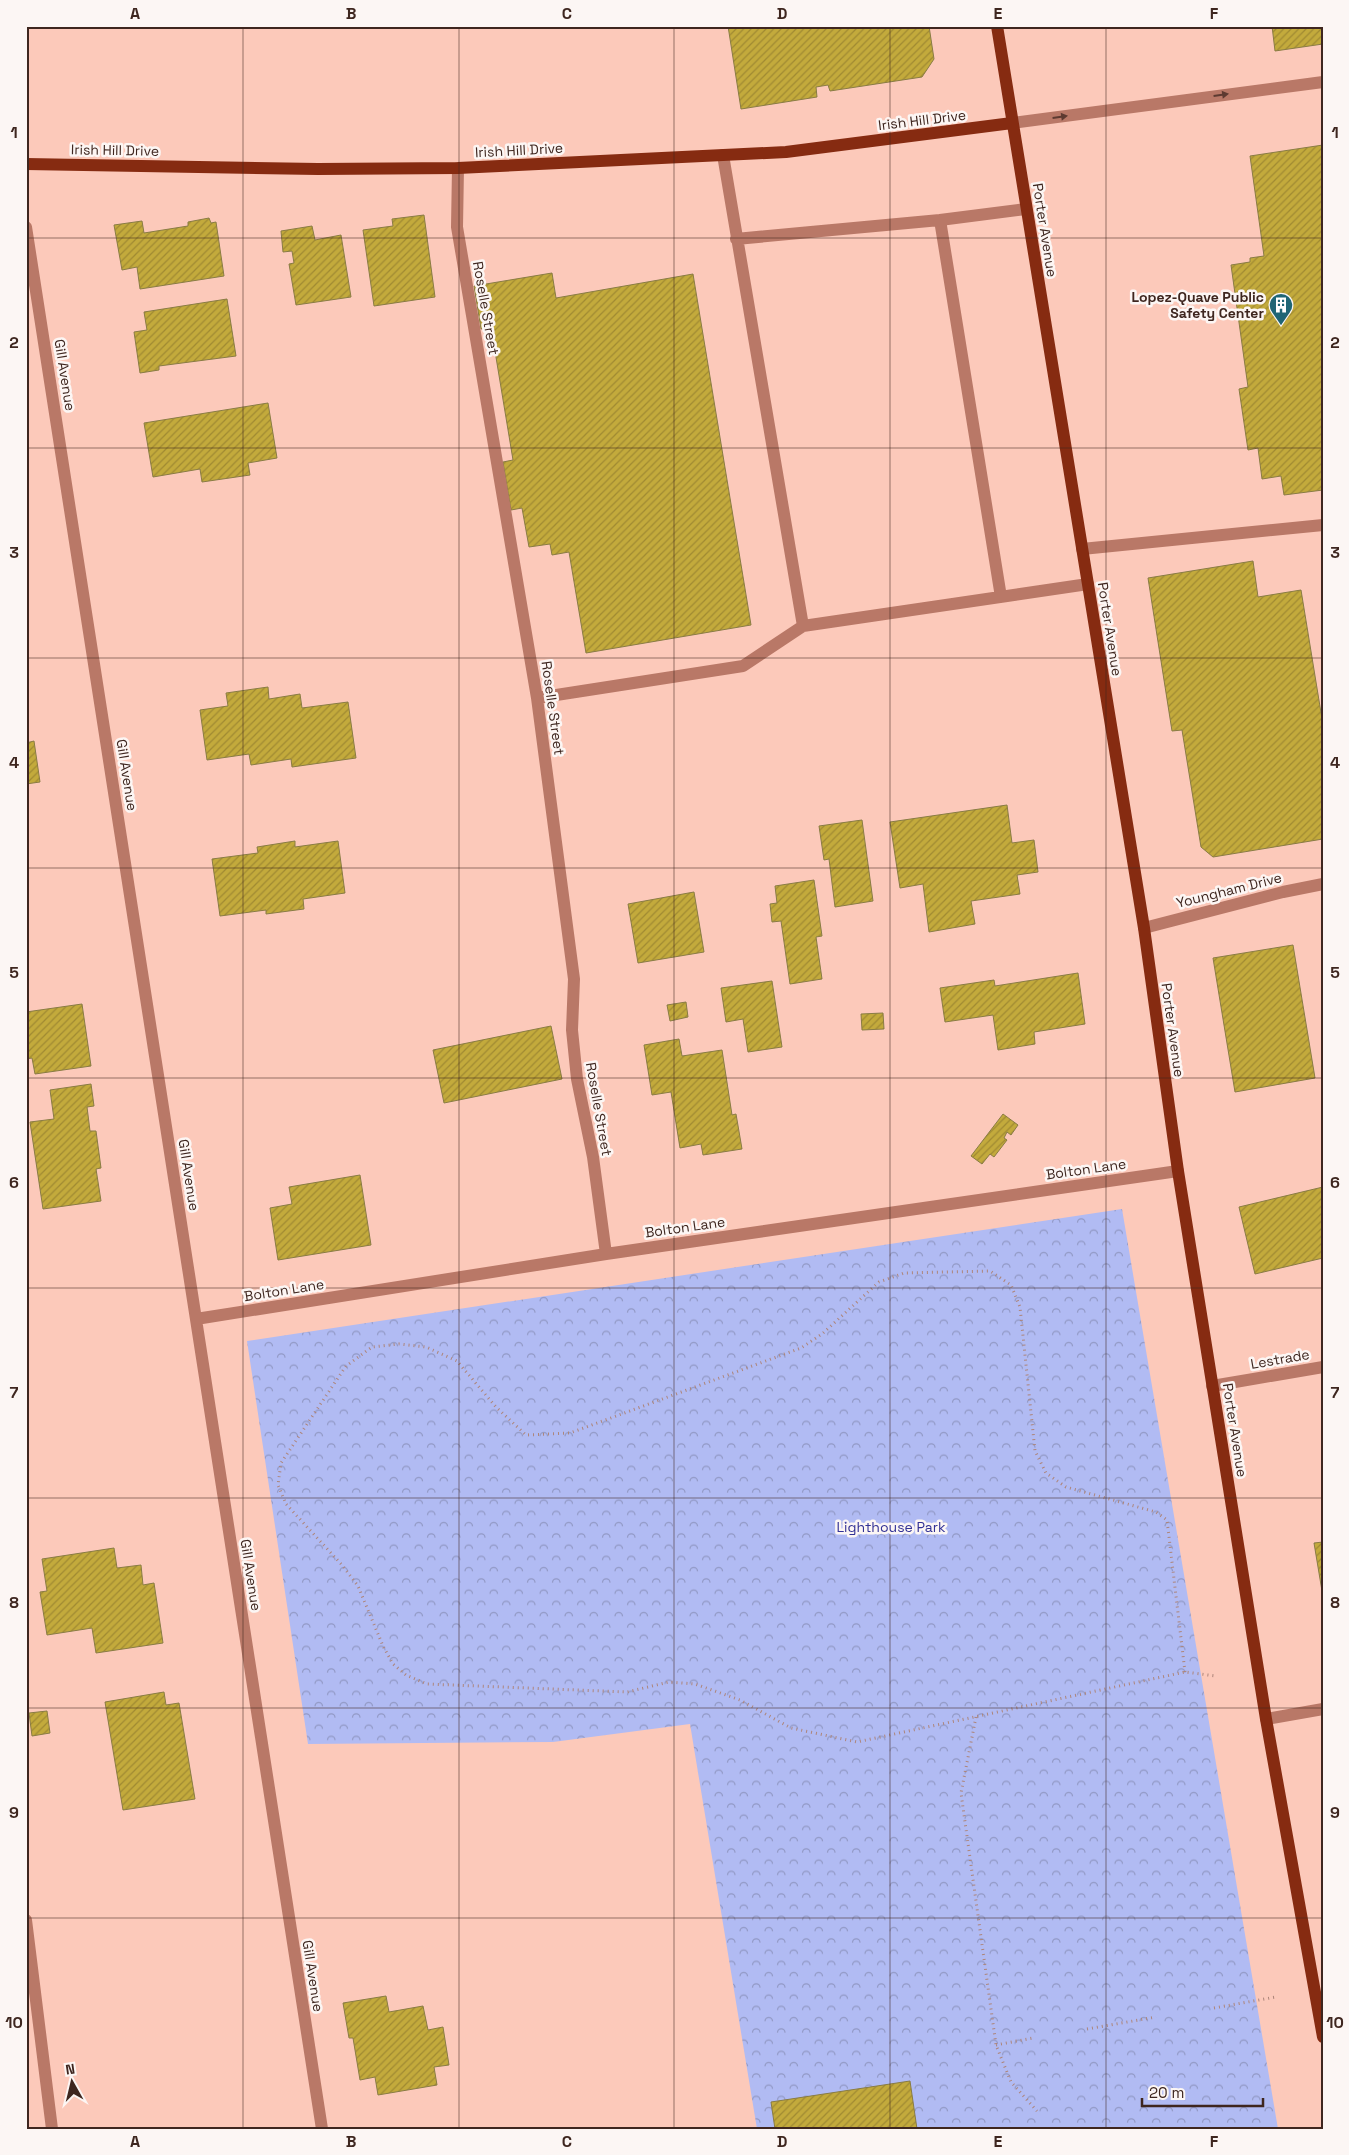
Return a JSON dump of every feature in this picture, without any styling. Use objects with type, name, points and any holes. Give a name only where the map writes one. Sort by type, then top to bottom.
[{"type":"main road","name":"Porter Avenue","points":[[997,26],[1144,928],[1178,1171],[1212,1386],[1266,1718],[1323,2037]]},
{"type":"main road","name":"Irish Hill Drive","points":[[26,164],[318,169],[458,168],[786,152],[1012,124]]},
{"type":"street","points":[[1012,124],[1323,82]]},
{"type":"street","points":[[723,155],[803,626]]},
{"type":"street","name":"Roselle Street","points":[[458,168],[457,227],[537,698],[574,979],[572,1030],[577,1079],[593,1158],[606,1254]]},
{"type":"street","points":[[736,239],[940,220],[1026,209]]},
{"type":"street","points":[[940,220],[1001,597]]},
{"type":"street","name":"Gill Avenue","points":[[26,226],[322,2129]]},
{"type":"street","points":[[1082,549],[1323,525]]},
{"type":"street","points":[[537,698],[743,666],[803,626],[1088,584]]},
{"type":"street","name":"Youngham Drive","points":[[1144,928],[1283,892],[1323,884]]},
{"type":"street","name":"Bolton Lane","points":[[196,1319],[606,1254],[1178,1171]]},
{"type":"street","name":"Lestrade","points":[[1212,1386],[1323,1367]]},
{"type":"street","points":[[1266,1718],[1323,1709]]},
{"type":"street","points":[[26,1920],[52,2129]]},
{"type":"path","points":[[1185,1672],[1167,1520],[1156,1512],[1066,1487],[1046,1473],[1035,1451],[1020,1307],[1010,1285],[990,1271],[904,1273],[879,1282],[822,1334],[801,1348],[570,1433],[526,1435],[496,1407],[458,1360],[426,1347],[399,1344],[372,1347],[346,1366],[281,1463],[278,1485],[286,1504],[342,1565],[358,1586],[383,1646],[393,1664],[406,1675],[427,1684],[627,1692],[669,1682],[695,1684],[740,1700],[791,1728],[857,1742],[1185,1672],[1216,1676]]},
{"type":"path","points":[[976,1717],[961,1792],[996,2046],[1010,2082],[1037,2112]]},
{"type":"path","points":[[1214,2008],[1276,1997]]},
{"type":"path","points":[[1087,2029],[1156,2017]]},
{"type":"path","points":[[996,2046],[1032,2038]]},
{"type":"green space","name":"Lighthouse Park","points":[[1122,1209],[1278,2129],[757,2129],[690,1724],[553,1742],[308,1744],[247,1341]]},
{"type":"building","points":[[728,26],[929,26],[934,59],[922,77],[830,91],[828,85],[816,87],[817,97],[741,109]]},
{"type":"building","points":[[1272,26],[1323,26],[1323,44],[1275,51]]},
{"type":"building","name":"Lopez-Quave Public Safety Center","points":[[1323,145],[1323,490],[1284,495],[1281,476],[1262,479],[1258,448],[1248,450],[1239,389],[1248,387],[1231,265],[1250,262],[1250,258],[1264,256],[1250,156]]},
{"type":"building","points":[[424,215],[435,297],[374,306],[363,230],[393,226],[392,219]]},
{"type":"building","points":[[209,218],[211,223],[216,222],[224,276],[140,289],[137,267],[122,270],[114,225],[142,221],[144,233],[188,226],[188,222]]},
{"type":"building","points":[[312,226],[315,240],[341,235],[351,297],[296,305],[289,264],[294,263],[292,251],[283,252],[281,231]]},
{"type":"building","points":[[552,273],[556,298],[693,274],[751,625],[586,653],[569,552],[552,555],[550,544],[529,547],[522,508],[511,510],[503,462],[513,460],[491,327],[481,329],[474,286]]},
{"type":"building","points":[[227,299],[236,356],[159,366],[159,370],[140,373],[134,332],[147,330],[144,312]]},
{"type":"building","points":[[268,403],[277,458],[248,463],[250,475],[202,482],[200,469],[153,477],[144,423]]},
{"type":"building","points":[[1253,561],[1258,597],[1301,590],[1323,725],[1323,839],[1213,857],[1201,847],[1182,730],[1172,731],[1148,578]]},
{"type":"building","points":[[268,687],[269,699],[300,694],[302,708],[348,702],[356,758],[292,767],[291,759],[251,765],[249,754],[207,760],[200,710],[228,706],[226,693]]},
{"type":"building","points":[[34,741],[40,782],[26,784],[26,743]]},
{"type":"building","points":[[1007,805],[1012,843],[1034,840],[1038,872],[1017,875],[1020,894],[971,901],[975,924],[929,932],[923,884],[900,888],[890,822]]},
{"type":"building","points":[[862,820],[873,901],[835,907],[829,859],[824,860],[819,826]]},
{"type":"building","points":[[295,841],[295,847],[338,841],[345,893],[303,899],[304,909],[266,914],[266,910],[220,916],[212,859],[258,853],[257,847]]},
{"type":"building","points":[[814,880],[822,936],[816,937],[822,979],[790,984],[781,921],[772,922],[770,904],[777,903],[775,886]]},
{"type":"building","points":[[694,892],[704,952],[638,963],[628,904]]},
{"type":"building","points":[[1293,945],[1315,1078],[1235,1092],[1213,958]]},
{"type":"building","points":[[1078,973],[1085,1024],[1034,1032],[1035,1044],[998,1050],[993,1015],[945,1022],[940,988],[994,980],[995,986]]},
{"type":"building","points":[[772,981],[782,1047],[748,1052],[743,1019],[726,1022],[721,988]]},
{"type":"building","points":[[686,1002],[688,1017],[670,1021],[667,1005]]},
{"type":"building","points":[[82,1004],[91,1066],[35,1074],[32,1058],[26,1059],[26,1012]]},
{"type":"building","points":[[883,1013],[884,1029],[862,1030],[861,1014]]},
{"type":"building","points":[[551,1026],[562,1079],[444,1103],[433,1050]]},
{"type":"building","points":[[679,1039],[682,1056],[722,1050],[732,1115],[736,1114],[742,1149],[703,1155],[701,1144],[680,1148],[671,1092],[652,1095],[644,1045]]},
{"type":"building","points":[[91,1084],[94,1106],[87,1107],[90,1131],[96,1131],[101,1168],[96,1169],[101,1201],[43,1209],[30,1122],[54,1119],[50,1090]]},
{"type":"building","points":[[1003,1114],[1018,1125],[1011,1135],[1007,1132],[1004,1138],[1007,1140],[994,1157],[990,1154],[982,1164],[971,1156]]},
{"type":"building","points":[[360,1175],[371,1245],[278,1260],[270,1208],[292,1204],[289,1187]]},
{"type":"building","points":[[1323,1187],[1323,1258],[1255,1274],[1239,1207]]},
{"type":"building","points":[[1323,1542],[1323,1591],[1322,1591],[1314,1543]]},
{"type":"building","points":[[114,1548],[117,1568],[141,1565],[143,1585],[154,1583],[163,1643],[96,1653],[92,1628],[47,1635],[40,1592],[47,1591],[42,1559]]},
{"type":"building","points":[[164,1692],[166,1705],[179,1703],[195,1799],[123,1810],[105,1702]]},
{"type":"building","points":[[47,1711],[50,1733],[32,1736],[29,1713]]},
{"type":"building","points":[[386,1996],[389,2012],[423,2006],[428,2030],[443,2027],[449,2065],[434,2067],[437,2085],[378,2095],[375,2077],[360,2080],[353,2038],[349,2038],[343,2003]]},
{"type":"building","points":[[910,2081],[917,2129],[775,2129],[771,2102]]},
{"type":"place","name":"Lopez-Quave Public Safety Center","points":[[1281,326]]}]
